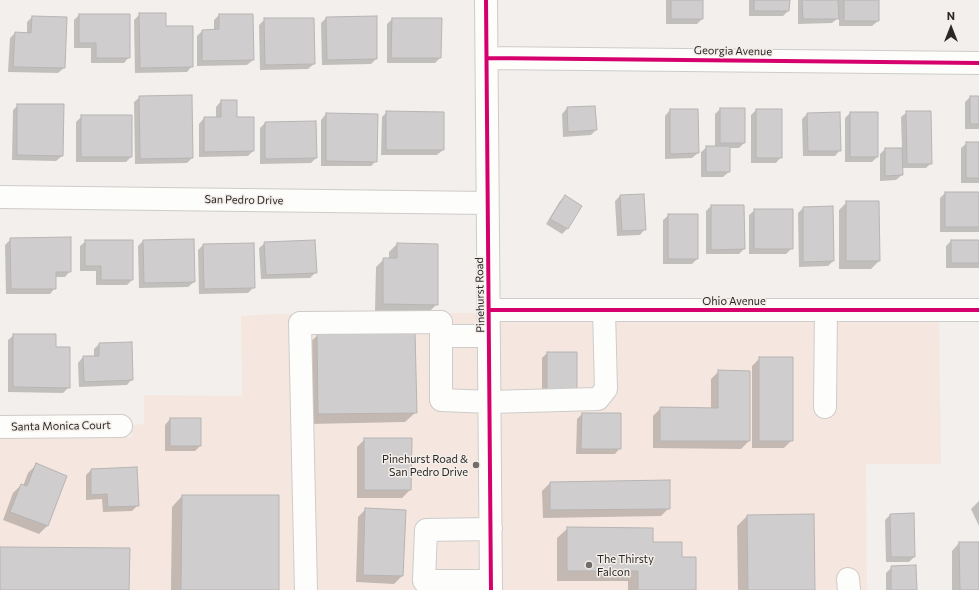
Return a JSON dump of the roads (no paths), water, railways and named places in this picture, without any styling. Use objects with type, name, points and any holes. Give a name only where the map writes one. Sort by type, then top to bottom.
[{"type":"street","name":"Pinehurst Road","points":[[486,0],[491,586]]},
{"type":"street","name":"Georgia Avenue","points":[[486,58],[979,63]]},
{"type":"street","name":"San Pedro Drive","points":[[0,197],[487,203]]},
{"type":"street","name":"Ohio Avenue","points":[[489,310],[979,310]]},
{"type":"street","points":[[441,329],[441,400],[490,402],[598,399],[606,389],[604,310]]},
{"type":"street","points":[[825,407],[826,310]]},
{"type":"street","points":[[306,590],[300,323],[441,329],[489,336]]},
{"type":"street","name":"Santa Monica Court","points":[[0,427],[121,426]]},
{"type":"street","points":[[491,529],[426,530],[424,581],[491,586]]},
{"type":"place","name":"Pinehurst Road & San Pedro Drive","points":[[476,465]]},
{"type":"place","name":"The Thirsty Falcon","points":[[589,565]]}]
